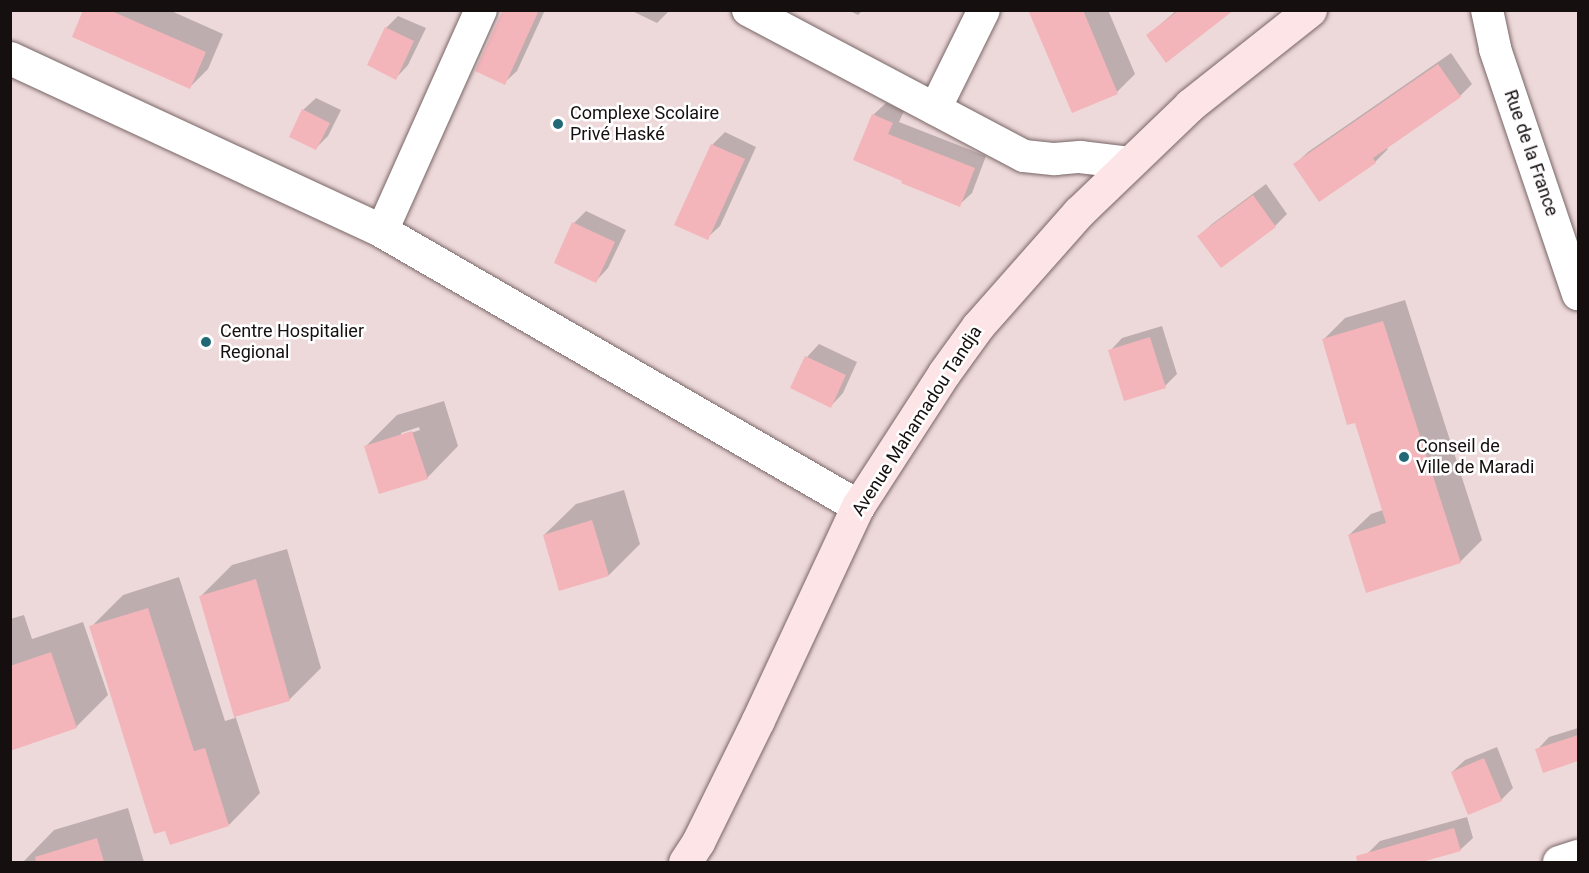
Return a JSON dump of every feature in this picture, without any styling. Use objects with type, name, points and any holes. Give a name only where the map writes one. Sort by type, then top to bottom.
[{"type":"main road","name":"Avenue Mahamadou Tandja","points":[[696,856],[858,506],[944,373],[978,326],[1079,212],[1190,105],[1310,10]]},
{"type":"street","points":[[382,231],[481,10]]},
{"type":"street","points":[[748,10],[1024,156],[1055,159],[1080,157],[1130,163]]},
{"type":"street","points":[[935,109],[984,10]]},
{"type":"street","name":"Rue de la France","points":[[1487,10],[1495,49],[1578,294]]},
{"type":"street","points":[[10,58],[382,231],[858,506]]},
{"type":"street","points":[[1559,862],[1578,856]]},
{"type":"building","points":[[83,10],[109,10],[206,52],[190,89],[72,37]]},
{"type":"building","points":[[503,10],[539,10],[505,85],[475,71]]},
{"type":"building","points":[[1028,10],[1083,10],[1118,94],[1072,113]]},
{"type":"building","points":[[1179,10],[1234,10],[1166,63],[1146,35]]},
{"type":"building","points":[[385,27],[414,41],[396,80],[367,65]]},
{"type":"building","points":[[1438,64],[1461,97],[1373,158],[1376,163],[1319,202],[1293,164]]},
{"type":"building","points":[[302,109],[330,123],[316,150],[289,137]]},
{"type":"building","points":[[872,114],[893,123],[888,134],[975,168],[960,207],[853,160]]},
{"type":"building","points":[[711,144],[745,159],[708,240],[674,225]]},
{"type":"building","points":[[1253,195],[1276,227],[1221,268],[1197,236]]},
{"type":"building","points":[[572,222],[615,242],[596,283],[554,263]]},
{"type":"building","points":[[1383,321],[1461,563],[1366,593],[1348,535],[1386,523],[1355,423],[1347,425],[1322,339]]},
{"type":"building","points":[[1150,337],[1166,388],[1124,401],[1108,350]]},
{"type":"building","points":[[805,356],[846,375],[831,408],[790,388]]},
{"type":"building","points":[[412,431],[428,479],[379,494],[364,446]]},
{"type":"building","points":[[592,520],[609,576],[559,591],[543,535]]},
{"type":"building","points":[[256,579],[290,701],[234,717],[199,596]]},
{"type":"building","points":[[148,608],[194,751],[205,748],[229,826],[170,845],[165,831],[154,834],[89,626]]},
{"type":"building","points":[[51,652],[77,728],[10,751],[10,666]]},
{"type":"building","points":[[1578,735],[1578,761],[1543,773],[1535,749]]},
{"type":"building","points":[[1484,758],[1502,801],[1468,815],[1451,772]]},
{"type":"building","points":[[1454,828],[1461,851],[1422,862],[1357,862],[1356,856]]},
{"type":"building","points":[[97,838],[104,862],[36,862],[35,857]]},
{"type":"place","name":"Complexe Scolaire Privé Haské","points":[[558,124]]},
{"type":"place","name":"Centre Hospitalier Regional","points":[[206,342]]},
{"type":"place","name":"Conseil de Ville de Maradi","points":[[1404,457]]}]
